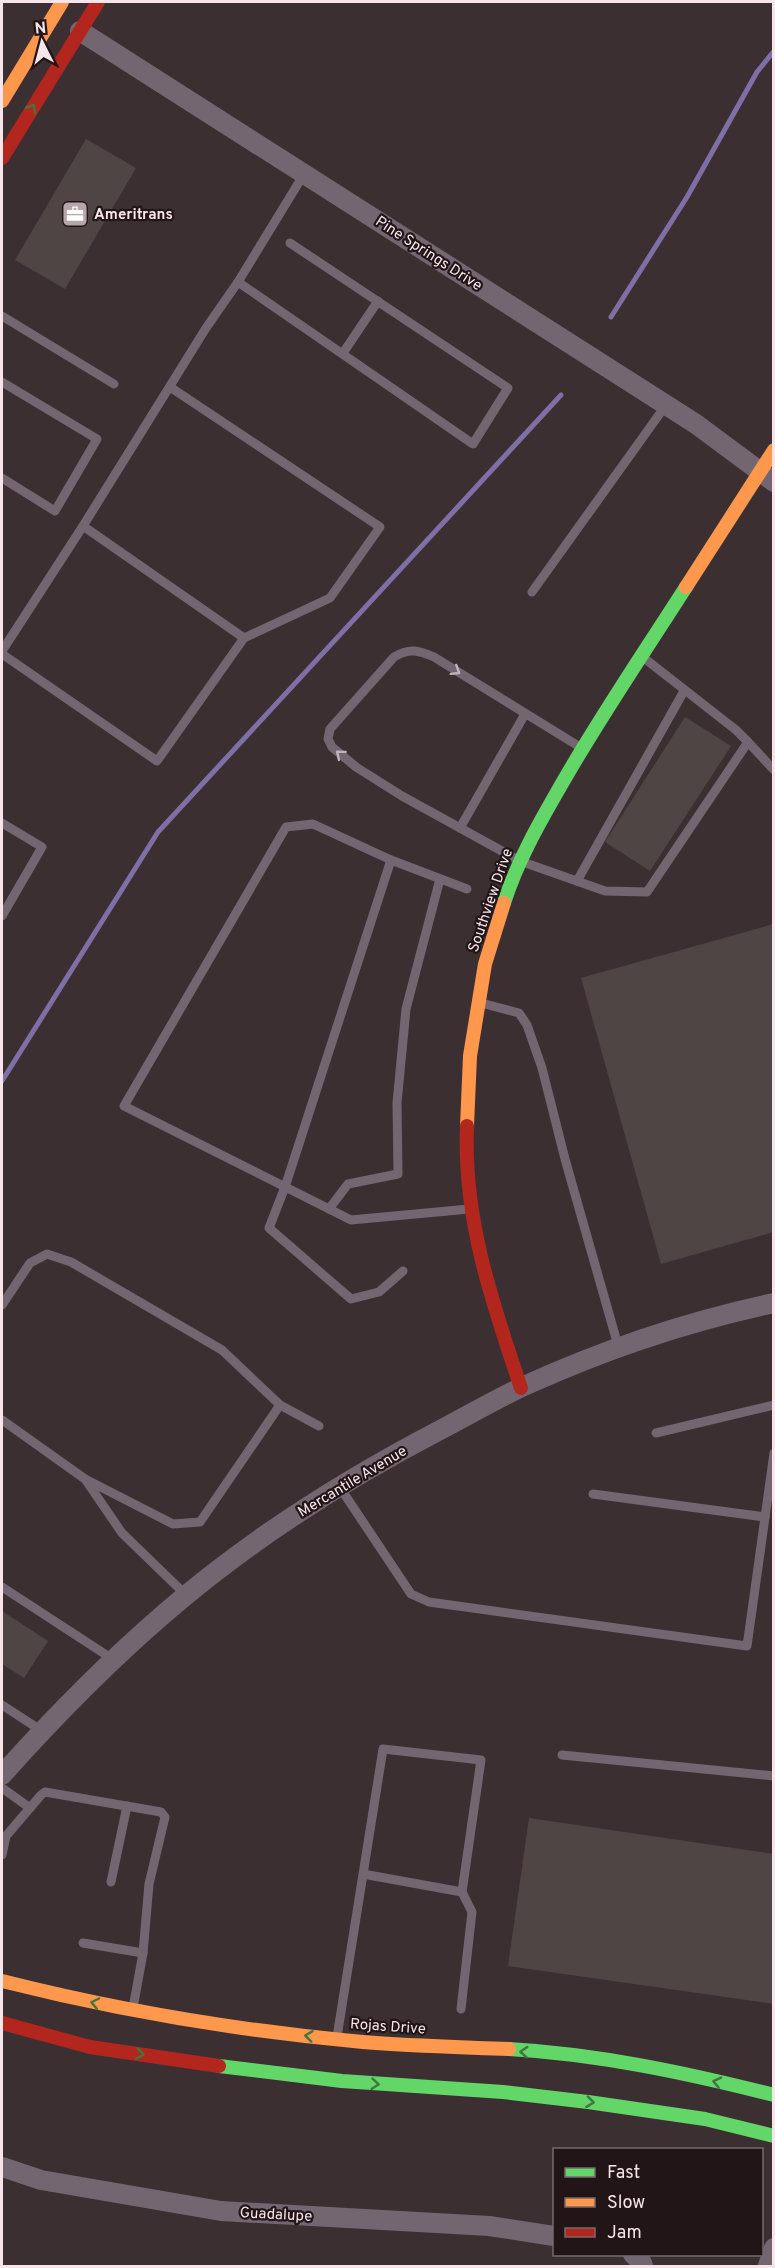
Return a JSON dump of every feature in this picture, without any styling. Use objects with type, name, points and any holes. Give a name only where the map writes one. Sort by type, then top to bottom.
[{"type":"main road","points":[[2,101],[63,2]]},
{"type":"main road","points":[[2,158],[98,2]]},
{"type":"main road","name":"Southview Drive","points":[[521,1388],[490,1296],[481,1261],[466,1155],[470,1056],[490,943],[528,842],[582,749],[642,657],[767,476],[774,450]]},
{"type":"main road","name":"Rojas Drive","points":[[2,1981],[48,1993],[199,2022],[336,2039],[564,2054],[676,2072],[774,2095]]},
{"type":"main road","points":[[2,2023],[90,2047],[254,2071],[377,2084],[503,2092],[588,2102],[705,2119],[774,2136]]},
{"type":"street","name":"Pine Springs Drive","points":[[80,31],[666,405],[767,476]]},
{"type":"street","name":"Mercantile Avenue","points":[[2,1776],[42,1731],[114,1659],[166,1612],[254,1543],[339,1486],[521,1388],[682,1327],[774,1303]]},
{"type":"street","name":"Guadalupe","points":[[2,2167],[41,2180],[221,2211],[489,2226],[553,2236]]},
{"type":"street","points":[[768,2266],[774,2248]]},
{"type":"lane","points":[[170,387],[380,527],[330,598],[244,638],[157,761],[2,653],[304,174]]},
{"type":"lane","points":[[237,282],[473,444],[508,388],[290,243]]},
{"type":"lane","points":[[343,353],[378,301]]},
{"type":"lane","points":[[2,316],[114,384]]},
{"type":"lane","points":[[2,382],[97,439],[55,511],[2,478]]},
{"type":"lane","points":[[532,592],[666,405]]},
{"type":"lane","points":[[83,526],[244,638]]},
{"type":"lane","points":[[582,749],[434,657],[417,650],[403,652],[394,657],[330,729],[328,739],[332,747],[356,767],[520,861],[605,891],[647,892],[748,742]]},
{"type":"lane","points":[[642,657],[736,729],[774,770]]},
{"type":"lane","points":[[576,881],[684,691]]},
{"type":"lane","points":[[460,828],[525,714]]},
{"type":"lane","points":[[2,823],[42,847],[2,916]]},
{"type":"lane","points":[[467,889],[391,860],[313,824],[286,827],[124,1106],[351,1220],[472,1209]]},
{"type":"lane","points":[[391,860],[285,1187],[269,1228],[351,1299],[379,1292],[403,1270]]},
{"type":"lane","points":[[329,1209],[348,1184],[398,1174],[397,1103],[406,1009],[440,879]]},
{"type":"lane","points":[[478,1002],[519,1013],[527,1025],[542,1068],[565,1159],[619,1349]]},
{"type":"lane","points":[[2,1305],[30,1263],[47,1254],[71,1262],[222,1350],[280,1405],[319,1426]]},
{"type":"lane","points":[[2,1420],[85,1479],[173,1524],[200,1522],[280,1405]]},
{"type":"lane","points":[[656,1434],[774,1406]]},
{"type":"lane","points":[[339,1486],[411,1594],[429,1602],[747,1646],[774,1453]]},
{"type":"lane","points":[[85,1479],[122,1533],[187,1596]]},
{"type":"lane","points":[[593,1494],[765,1517]]},
{"type":"lane","points":[[2,1587],[114,1659]]},
{"type":"lane","points":[[2,1705],[42,1731]]},
{"type":"lane","points":[[336,2039],[383,1749],[481,1760],[462,1892],[472,1912],[461,2009]]},
{"type":"lane","points":[[562,1755],[774,1776]]},
{"type":"lane","points":[[2,1788],[30,1808]]},
{"type":"lane","points":[[2,1855],[6,1836],[45,1792],[161,1812],[165,1817],[149,1884],[142,1953],[132,2010]]},
{"type":"lane","points":[[111,1882],[127,1806]]},
{"type":"lane","points":[[363,1874],[462,1892]]},
{"type":"lane","points":[[83,1943],[142,1953]]},
{"type":"building","name":"Ameritrans","points":[[86,139],[136,168],[65,289],[15,260]]},
{"type":"building","points":[[685,717],[731,746],[650,871],[605,842]]},
{"type":"building","points":[[774,924],[774,1232],[661,1264],[581,978]]},
{"type":"building","points":[[2,1611],[48,1641],[24,1678],[2,1664]]},
{"type":"building","points":[[529,1818],[774,1854],[774,2004],[508,1966]]},
{"type":"waterway","points":[[611,317],[687,197],[757,72],[774,51]]},
{"type":"waterway","points":[[2,1081],[158,832],[561,395]]},
{"type":"traffic: fast","points":[[504,903],[523,855],[564,780],[608,707],[686,587]]},
{"type":"traffic: fast","points":[[509,2049],[609,2060],[708,2079],[774,2095]]},
{"type":"traffic: fast","points":[[219,2066],[342,2081],[503,2092],[588,2102],[705,2119],[774,2136]]},
{"type":"traffic: slow","points":[[2,101],[62,2]]},
{"type":"traffic: slow","points":[[686,587],[774,450]]},
{"type":"traffic: slow","points":[[467,1126],[470,1056],[485,964],[504,903]]},
{"type":"traffic: slow","points":[[2,1981],[136,2011],[272,2032],[381,2043],[509,2049]]},
{"type":"traffic: jam","points":[[2,158],[98,2]]},
{"type":"traffic: jam","points":[[467,1126],[467,1160],[475,1227],[490,1292],[521,1388]]},
{"type":"traffic: jam","points":[[2,2023],[90,2047],[219,2066]]},
{"type":"place","name":"Ameritrans","points":[[75,214]]}]
